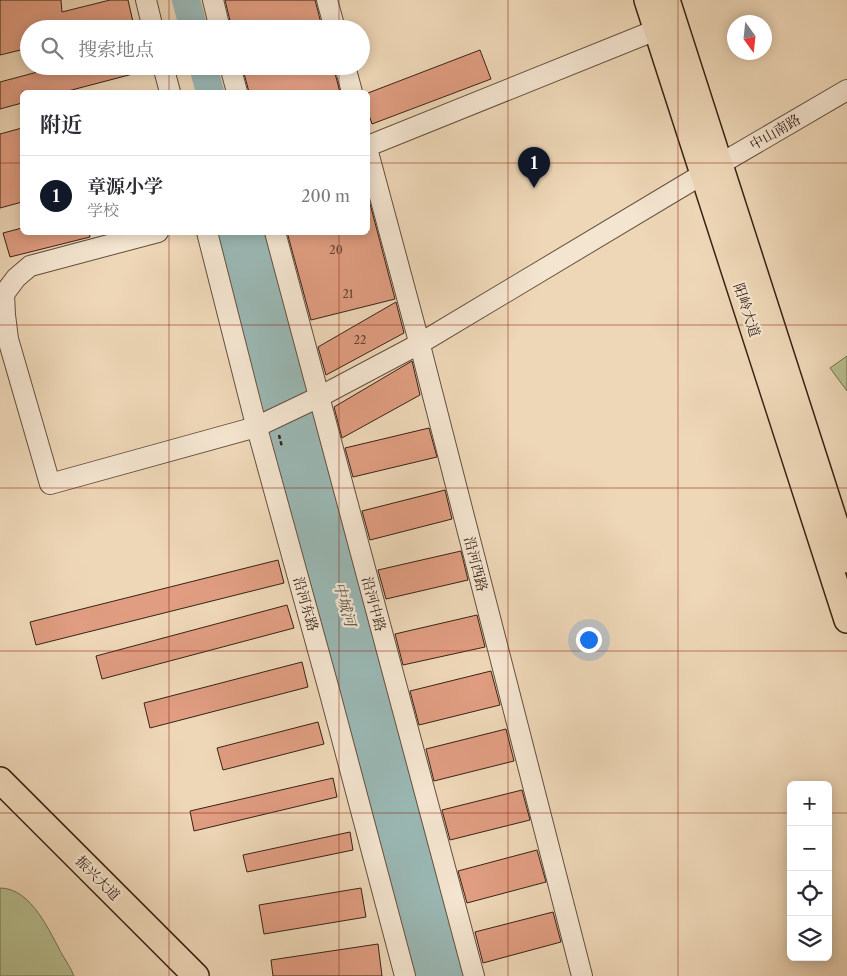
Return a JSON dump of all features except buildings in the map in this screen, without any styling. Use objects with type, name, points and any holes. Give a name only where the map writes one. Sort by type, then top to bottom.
[{"type":"main road","name":"阳岭大道","points":[[647,0],[656,30],[711,169],[847,560]]},
{"type":"main road","name":"阳岭大道","points":[[667,0],[711,169],[847,620]]},
{"type":"main road","name":"振兴大道","points":[[0,780],[196,976]]},
{"type":"main road","name":"振兴大道","points":[[0,794],[181,976]]},
{"type":"street","points":[[146,0],[151,20]]},
{"type":"street","points":[[213,0],[218,20]]},
{"type":"street","points":[[328,0],[333,20]]},
{"type":"street","points":[[370,145],[656,30]]},
{"type":"street","points":[[165,75],[169,90]]},
{"type":"street","points":[[232,75],[236,90]]},
{"type":"street","points":[[347,75],[351,90]]},
{"type":"street","name":"中山南路","points":[[147,235],[30,266],[16,278],[4,294],[8,339],[50,484],[265,423],[312,400],[419,344],[847,90]]},
{"type":"street","name":"沿河西路","points":[[370,160],[582,976]]},
{"type":"street","name":"沿河东路","points":[[208,235],[265,423],[329,690],[404,976]]},
{"type":"street","name":"沿河中路","points":[[276,235],[312,400],[474,976]]},
{"type":"green space","points":[[847,356],[847,391],[830,368]]},
{"type":"green space","points":[[0,888],[22,895],[31,903],[46,924],[74,976],[0,976]]},
{"type":"waterway","name":"中城河","points":[[186,0],[192,20]]},
{"type":"waterway","name":"中城河","points":[[205,75],[209,90]]},
{"type":"waterway","points":[[232,235],[428,976]]},
{"type":"waterway","points":[[256,235],[450,976]]},
{"type":"place","name":"章源小学","points":[[534,188]]}]
